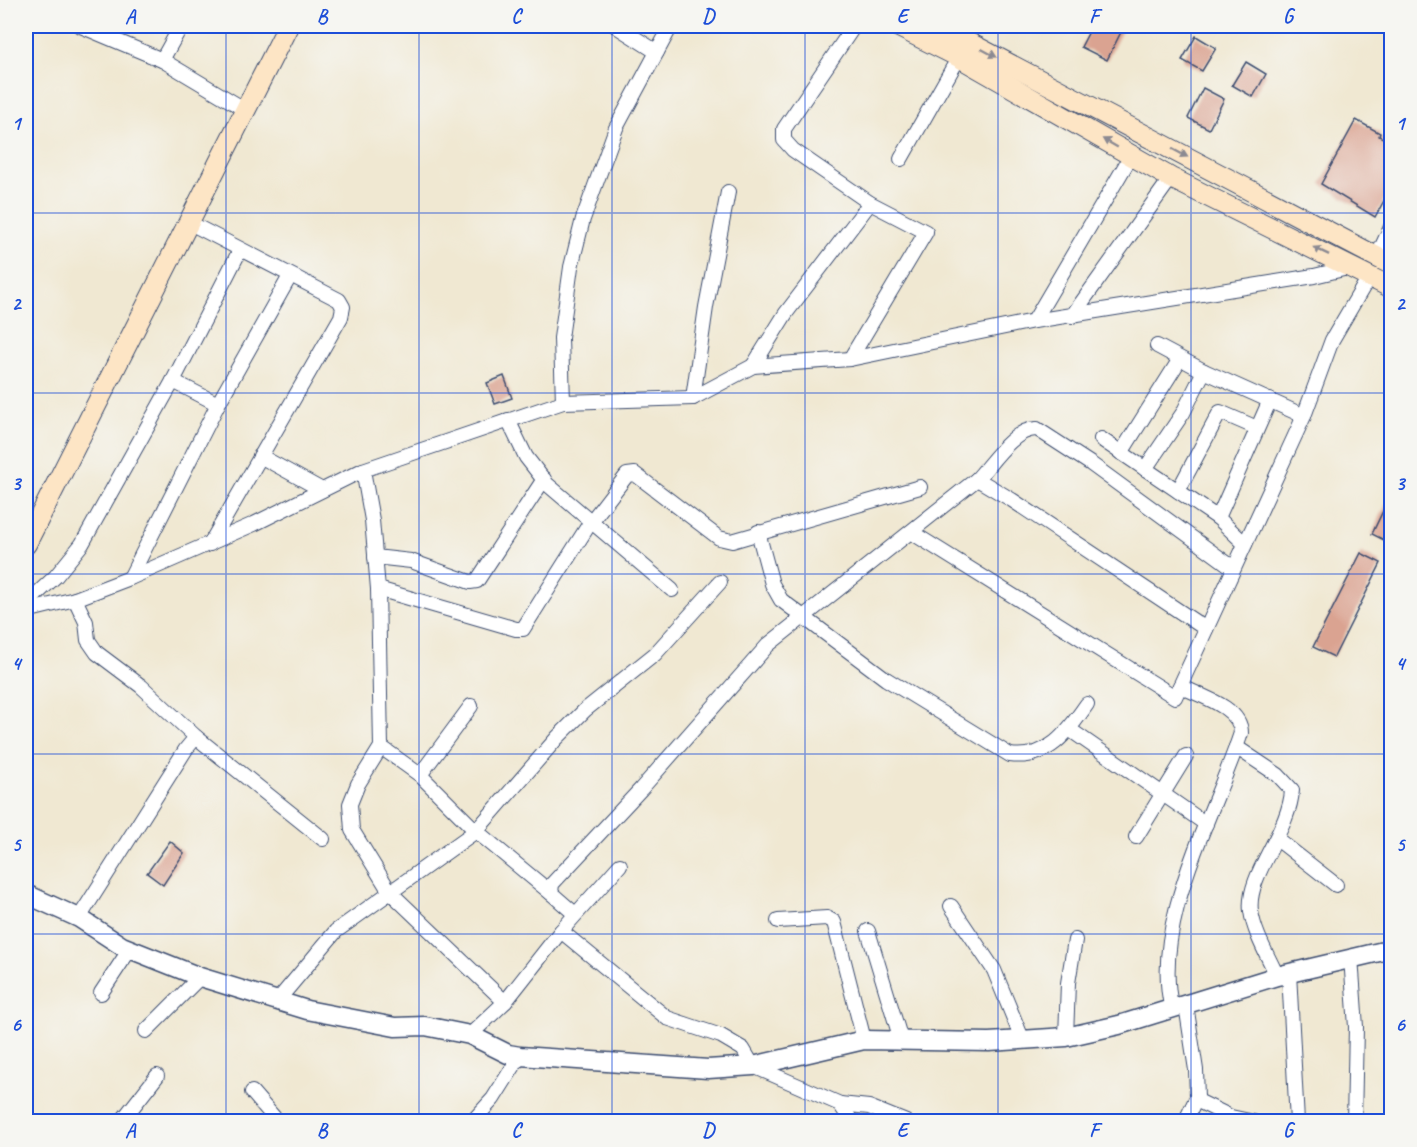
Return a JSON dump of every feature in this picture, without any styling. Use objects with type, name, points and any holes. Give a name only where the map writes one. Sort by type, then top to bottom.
[{"type":"main road","points":[[26,544],[244,109],[288,26]]},
{"type":"main road","points":[[897,26],[959,57],[1171,178],[1392,288]]},
{"type":"main road","points":[[937,26],[1384,261]]},
{"type":"street","points":[[83,26],[162,60],[244,109]]},
{"type":"street","points":[[162,60],[181,26]]},
{"type":"street","points":[[616,26],[657,52]]},
{"type":"street","points":[[563,402],[561,338],[571,267],[583,219],[616,128],[671,26]]},
{"type":"street","points":[[850,359],[926,232],[870,203],[793,150],[784,140],[784,129],[854,26]]},
{"type":"street","points":[[901,159],[959,57]]},
{"type":"street","points":[[1034,321],[1131,156]]},
{"type":"street","points":[[1072,316],[1171,178]]},
{"type":"street","points":[[693,398],[706,307],[728,192]]},
{"type":"street","points":[[753,366],[786,313],[870,203]]},
{"type":"street","points":[[188,222],[339,300],[343,307],[341,317],[210,544]]},
{"type":"street","points":[[1384,261],[1392,225]]},
{"type":"street","points":[[26,604],[75,556],[173,381],[240,250]]},
{"type":"street","points":[[26,611],[75,599],[130,578],[210,544],[363,470],[563,402],[693,398],[753,366],[850,359],[1034,321],[1314,276],[1352,267]]},
{"type":"street","points":[[130,578],[218,404],[290,276]]},
{"type":"street","points":[[911,532],[1175,697],[1232,567],[1245,544],[1304,416],[1332,340],[1369,277]]},
{"type":"street","points":[[1157,346],[1204,371],[1304,416]]},
{"type":"street","points":[[1121,453],[1180,359]]},
{"type":"street","points":[[1145,469],[1183,413],[1204,371]]},
{"type":"street","points":[[173,381],[218,404]]},
{"type":"street","points":[[1218,518],[1270,400]]},
{"type":"street","points":[[1178,491],[1220,412],[1257,428]]},
{"type":"street","points":[[508,420],[526,457],[544,479],[590,523],[672,590]]},
{"type":"street","points":[[551,893],[552,884],[641,789],[768,645],[802,615],[856,577],[977,480],[1017,436],[1028,429],[1037,429],[1091,464],[1232,567]]},
{"type":"street","points":[[1101,439],[1218,518],[1245,544]]},
{"type":"street","points":[[260,456],[322,490]]},
{"type":"street","points":[[363,470],[378,589],[381,747],[358,784],[350,804],[352,830],[390,892],[505,1002]]},
{"type":"street","points":[[378,589],[516,629],[523,628],[590,523],[627,475],[635,474],[724,541],[732,541],[920,487]]},
{"type":"street","points":[[375,557],[411,561],[470,582],[477,581],[544,479]]},
{"type":"street","points":[[977,480],[1012,500],[1206,629]]},
{"type":"street","points":[[758,532],[776,593],[886,679],[1010,755],[1019,756],[1041,752],[1054,745],[1087,704]]},
{"type":"street","points":[[278,1000],[336,932],[476,831],[557,738],[585,710],[655,654],[720,582]]},
{"type":"street","points":[[75,599],[86,622],[88,640],[97,653],[141,687],[196,737],[323,839]]},
{"type":"street","points":[[1180,686],[1236,717],[1241,733],[1206,824],[1172,926],[1167,983],[1179,1007],[1196,1070],[1196,1100],[1185,1122]]},
{"type":"street","points":[[420,774],[471,706]]},
{"type":"street","points":[[1069,729],[1206,824]]},
{"type":"street","points":[[79,918],[186,749],[196,737]]},
{"type":"street","points":[[381,747],[420,774],[476,831],[575,914]]},
{"type":"street","points":[[1236,747],[1290,785],[1292,804],[1254,888],[1251,903],[1255,927],[1283,974],[1297,1122]]},
{"type":"street","points":[[1136,837],[1186,756]]},
{"type":"street","points":[[1277,839],[1336,885]]},
{"type":"street","points":[[470,1035],[505,1002],[575,914],[620,865]]},
{"type":"street","points":[[26,894],[79,918],[130,949],[200,977],[307,1010],[395,1027],[425,1026],[470,1035],[508,1054],[520,1056],[708,1069],[753,1066],[864,1040],[1023,1041],[1066,1037],[1179,1007],[1283,974],[1392,949]]},
{"type":"street","points":[[951,906],[994,970],[1023,1041]]},
{"type":"street","points":[[778,921],[827,918],[834,922],[864,1040]]},
{"type":"street","points":[[561,931],[649,1006],[667,1018],[721,1036],[743,1049],[753,1066],[840,1104],[869,1107],[906,1122]]},
{"type":"street","points":[[868,931],[901,1040]]},
{"type":"street","points":[[1066,1037],[1068,983],[1075,940]]},
{"type":"street","points":[[101,993],[130,949]]},
{"type":"street","points":[[1351,957],[1356,1027],[1354,1122]]},
{"type":"street","points":[[146,1031],[200,977]]},
{"type":"street","points":[[472,1122],[493,1099],[520,1056]]},
{"type":"street","points":[[121,1122],[157,1076]]},
{"type":"street","points":[[252,1092],[278,1122]]},
{"type":"street","points":[[1196,1100],[1231,1118],[1254,1122]]},
{"type":"street","points":[[840,1104],[852,1122]]},
{"type":"building","points":[[1092,26],[1124,26],[1107,60],[1081,47]]},
{"type":"building","points":[[1196,36],[1216,48],[1202,71],[1182,60]]},
{"type":"building","points":[[1246,62],[1266,74],[1253,97],[1232,85]]},
{"type":"building","points":[[1203,88],[1224,99],[1209,129],[1188,118]]},
{"type":"building","points":[[1356,120],[1380,133],[1379,136],[1392,143],[1392,186],[1375,217],[1321,184]]},
{"type":"building","points":[[504,376],[512,398],[495,404],[487,383]]},
{"type":"building","points":[[1392,492],[1392,544],[1372,534]]},
{"type":"building","points":[[1361,553],[1381,563],[1334,657],[1313,647]]},
{"type":"building","points":[[170,841],[184,853],[163,885],[147,873]]}]
